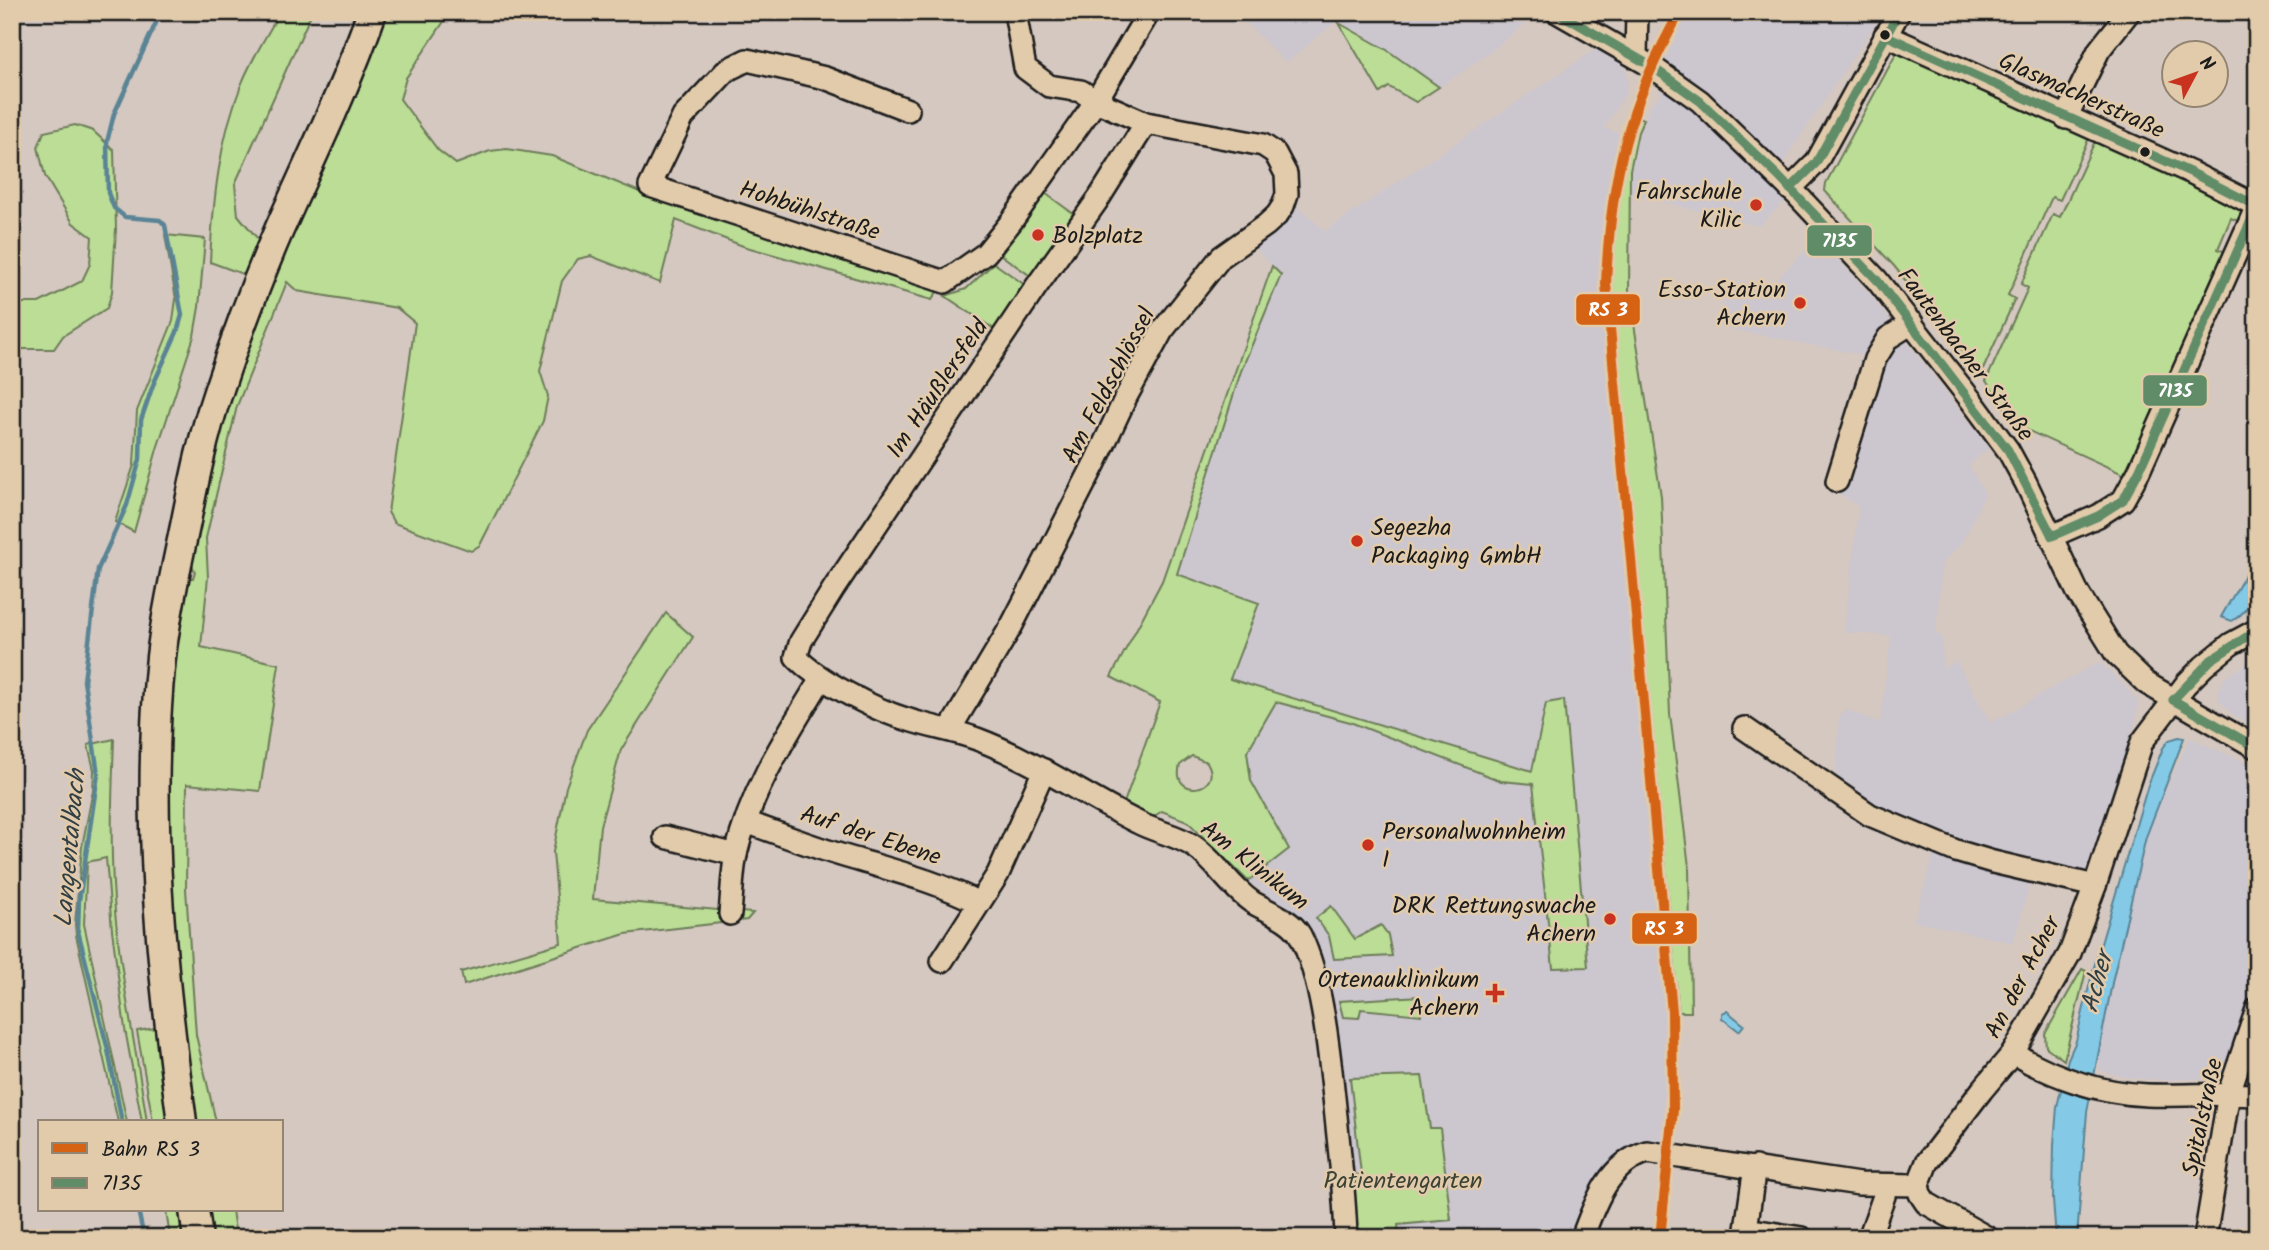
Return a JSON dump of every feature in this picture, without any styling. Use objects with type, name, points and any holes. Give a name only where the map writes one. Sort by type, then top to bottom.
[{"type":"main road","points":[[182,1120],[160,938],[154,843],[153,795],[161,655],[195,477],[217,394],[246,310],[325,130],[372,12]]},
{"type":"main road","points":[[194,1212],[198,1238]]},
{"type":"street","name":"Am Feldschlössel","points":[[950,729],[1012,625],[1162,331],[1221,257],[1277,215],[1287,194],[1286,174],[1280,160],[1263,145],[1146,123],[1096,101],[1081,91],[1049,86],[1025,68],[1015,12]]},
{"type":"street","name":"Hohbühlstraße","points":[[908,110],[825,78],[747,60],[727,70],[683,117],[650,186],[945,282],[985,253],[1012,222],[1096,101],[1149,12]]},
{"type":"street","points":[[1636,57],[1637,12]]},
{"type":"street","points":[[1790,189],[1816,163],[1899,12]]},
{"type":"street","points":[[2066,118],[2099,50],[2129,12]]},
{"type":"street","name":"Fautenbacher Straße","points":[[1566,14],[1700,101],[1790,189],[1877,280],[2008,450],[2091,617],[2116,654],[2146,683],[2257,748]]},
{"type":"street","name":"Glasmacherstraße","points":[[1885,34],[2192,173],[2257,206]]},
{"type":"street","name":"Im Häußlersfeld","points":[[821,679],[807,670],[796,657],[801,641],[1029,297],[1099,198],[1146,123]]},
{"type":"street","points":[[2052,536],[2098,516],[2123,500],[2139,471],[2257,206]]},
{"type":"street","points":[[1837,481],[1875,359],[1888,338],[1912,323]]},
{"type":"street","name":"An der Acher","points":[[1918,1185],[1927,1162],[2013,1053],[2070,953],[2142,742],[2173,700],[2204,666],[2231,644],[2257,630]]},
{"type":"street","points":[[730,914],[736,855],[758,788],[821,679]]},
{"type":"street","name":"Am Klinikum","points":[[821,679],[905,719],[950,729],[998,747],[1146,828],[1193,846],[1214,863],[1251,901],[1282,918],[1298,932],[1311,964],[1332,1068],[1346,1238]]},
{"type":"street","points":[[1744,728],[1870,815],[1956,851],[2095,886]]},
{"type":"street","points":[[942,961],[998,874],[1044,770]]},
{"type":"street","name":"Auf der Ebene","points":[[746,822],[856,860],[919,877],[952,889],[979,903]]},
{"type":"street","points":[[665,838],[736,855]]},
{"type":"street","name":"Spitalstraße","points":[[2205,1238],[2230,1093],[2257,1009]]},
{"type":"street","points":[[2013,1053],[2061,1078],[2098,1087],[2145,1095],[2257,1095]]},
{"type":"street","points":[[1582,1238],[1607,1181],[1636,1155],[1656,1152],[1858,1184],[1918,1185],[1926,1203],[1959,1230],[1988,1238]]},
{"type":"street","points":[[1755,1167],[1745,1233],[1802,1238]]},
{"type":"street","points":[[1869,1238],[1884,1196],[1885,1185]]},
{"type":"shaded area","points":[[1236,12],[1532,12],[1536,15],[1485,56],[1440,87],[1364,35],[1337,21],[1286,63]]},
{"type":"shaded area","points":[[1690,12],[1883,12],[1769,184],[1785,201],[1759,226],[1631,194],[1631,170],[1639,133],[1651,104],[1661,96],[1666,53]]},
{"type":"shaded area","points":[[1596,49],[1620,61],[1626,69],[1628,85],[1604,128],[1619,133],[1602,223],[1601,290],[1606,371],[1666,1017],[1662,1146],[1642,1149],[1575,1238],[1354,1238],[1343,1080],[1315,939],[1300,918],[1248,881],[1289,849],[1251,781],[1247,752],[1275,702],[1350,722],[1501,781],[1534,784],[1553,968],[1587,967],[1564,700],[1546,703],[1532,771],[1230,679],[1259,603],[1177,574],[1241,371],[1281,275],[1249,242],[1291,201],[1325,231]]},
{"type":"shaded area","points":[[1818,238],[1869,293],[1989,448],[1969,465],[1985,494],[1962,543],[1942,563],[1936,634],[1942,636],[1943,669],[1956,661],[1991,723],[2099,662],[2138,702],[2135,723],[2081,886],[2033,873],[2013,943],[1914,921],[1939,836],[1836,787],[1839,716],[1847,710],[1880,723],[1891,636],[1844,632],[1859,507],[1839,493],[1879,358],[1719,327],[1728,280],[1770,286]]},
{"type":"shaded area","points":[[2257,657],[2257,729],[2233,715],[2219,700],[2218,691],[2224,679]]},
{"type":"shaded area","points":[[2190,738],[2257,768],[2257,1085],[2226,1078],[2130,1078],[2100,1071],[2097,1052],[2135,876],[2155,812]]},
{"type":"green space","points":[[280,12],[312,12],[235,184],[238,215],[262,244],[248,276],[210,262],[215,194],[234,105],[250,65]]},
{"type":"green space","points":[[386,12],[454,12],[447,17],[406,78],[400,99],[438,150],[456,164],[490,151],[507,149],[552,156],[679,208],[938,290],[932,300],[743,246],[676,220],[660,283],[591,256],[578,259],[562,281],[540,371],[548,396],[543,421],[480,545],[471,551],[394,523],[388,512],[415,323],[397,308],[297,291],[287,282],[237,406],[206,538],[208,577],[201,647],[279,664],[260,791],[187,784],[186,889],[196,1035],[216,1120],[191,1120],[167,921],[166,706],[186,578],[193,578],[195,571],[190,562],[225,405],[279,257]]},
{"type":"green space","points":[[1339,23],[1387,50],[1439,87],[1416,102],[1389,87],[1380,93]]},
{"type":"green space","points":[[1897,52],[1909,54],[2090,136],[2060,200],[2052,197],[2008,295],[2015,299],[1981,374],[1894,266],[1825,191],[1826,183]]},
{"type":"green space","points":[[1636,116],[1644,119],[1638,132],[1630,170],[1629,292],[1661,496],[1670,714],[1689,867],[1691,1012],[1679,1012],[1612,286],[1612,240],[1619,179]]},
{"type":"green space","points":[[75,125],[93,131],[114,150],[116,229],[112,292],[107,308],[63,336],[54,349],[12,349],[12,303],[39,303],[82,281],[90,264],[92,237],[73,223],[45,176],[38,147],[44,132]]},
{"type":"green space","points":[[2096,139],[2239,206],[2242,212],[2242,223],[2231,218],[2218,249],[2228,253],[2125,475],[2018,426],[1986,381],[2028,288],[2021,284],[2053,214],[2060,217]]},
{"type":"green space","name":"Bolzplatz","points":[[1045,193],[1075,215],[1032,277],[1001,255]]},
{"type":"green space","points":[[165,235],[205,239],[199,307],[194,336],[157,449],[134,532],[115,522],[134,465],[137,411],[173,321],[176,299]]},
{"type":"green space","points":[[994,263],[1025,285],[994,329],[945,296],[966,289]]},
{"type":"green space","points":[[1272,266],[1281,275],[1241,371],[1177,574],[1259,603],[1230,679],[1532,771],[1546,703],[1564,700],[1588,967],[1553,968],[1533,784],[1501,781],[1350,722],[1276,702],[1247,752],[1251,781],[1289,849],[1248,881],[1187,821],[1162,811],[1153,817],[1124,803],[1160,702],[1111,677],[1162,581]],"holes":[[[1192,756],[1207,762],[1211,772],[1204,786],[1196,788],[1183,783],[1179,776],[1180,765]]]},
{"type":"green space","points":[[666,613],[693,637],[621,750],[600,826],[593,899],[753,913],[747,920],[625,934],[464,985],[461,972],[561,943],[553,852],[566,787],[587,730]]},
{"type":"green space","points":[[114,739],[114,900],[124,984],[147,1120],[142,1120],[125,1029],[106,858],[87,862],[84,924],[127,1120],[118,1120],[76,935],[82,847],[93,790],[94,770],[88,745]]},
{"type":"green space","points":[[1331,906],[1355,939],[1381,925],[1388,935],[1392,956],[1334,959],[1329,936],[1316,918]]},
{"type":"green space","points":[[2082,969],[2086,971],[2064,1060],[2046,1047],[2045,1034]]},
{"type":"green space","points":[[1420,996],[1421,1015],[1361,1009],[1359,1018],[1343,1017],[1339,1001]]},
{"type":"green space","points":[[161,1027],[174,1120],[153,1120],[137,1031]]},
{"type":"green space","name":"Patientengarten","points":[[1422,1076],[1430,1128],[1440,1128],[1451,1220],[1398,1225],[1399,1238],[1355,1238],[1350,1176],[1361,1174],[1350,1078]]},
{"type":"green space","points":[[166,1212],[186,1212],[189,1238],[170,1238]]},
{"type":"green space","points":[[204,1212],[232,1212],[236,1238],[207,1238]]},
{"type":"water","points":[[2257,554],[2256,582],[2251,600],[2232,621],[2221,617]]},
{"type":"water","name":"Acher","points":[[2184,738],[2146,837],[2113,978],[2087,1112],[2077,1238],[2056,1238],[2053,1200],[2054,1144],[2057,1107],[2068,1059],[2076,1041],[2092,974],[2148,785],[2163,748],[2169,740]]},
{"type":"water","points":[[1727,1011],[1744,1025],[1739,1031],[1722,1018],[1722,1013]]},
{"type":"waterway","name":"Langentalbach","points":[[122,1120],[108,1050],[78,931],[79,901],[98,774],[84,681],[98,569],[127,505],[140,459],[141,420],[182,315],[165,225],[160,220],[125,217],[114,208],[108,193],[107,142],[114,114],[161,12]]},
{"type":"waterway","name":"Langentalbach","points":[[138,1212],[144,1238]]},
{"type":"transit line","name":"7135","points":[[1557,12],[1651,66],[1700,101],[1778,176],[1877,280],[2008,450],[2052,536]]},
{"type":"transit line","points":[[1660,1238],[1673,1110],[1672,1012],[1606,284],[1612,211],[1625,144],[1647,79],[1680,12]]},
{"type":"transit line","name":"7135","points":[[1790,189],[1816,163],[1899,12]]},
{"type":"transit line","name":"7135","points":[[1885,35],[2192,173],[2257,206]]},
{"type":"transit line","name":"7135","points":[[2052,536],[2098,516],[2123,500],[2139,471],[2257,207]]},
{"type":"transit line","name":"7135","points":[[2173,700],[2211,660],[2257,630]]},
{"type":"transit line","name":"7135","points":[[2173,700],[2257,748]]},
{"type":"place","name":"Fahrschule Kilic","points":[[1756,205]]},
{"type":"place","name":"Bolzplatz","points":[[1038,235]]},
{"type":"place","name":"Esso-Station Achern","points":[[1800,303]]},
{"type":"place","name":"Segezha Packaging GmbH","points":[[1357,541]]},
{"type":"place","name":"Personalwohnheim I","points":[[1368,845]]},
{"type":"place","name":"DRK Rettungswache Achern","points":[[1610,919]]},
{"type":"place","name":"Ortenauklinikum Achern","points":[[1495,993]]}]
